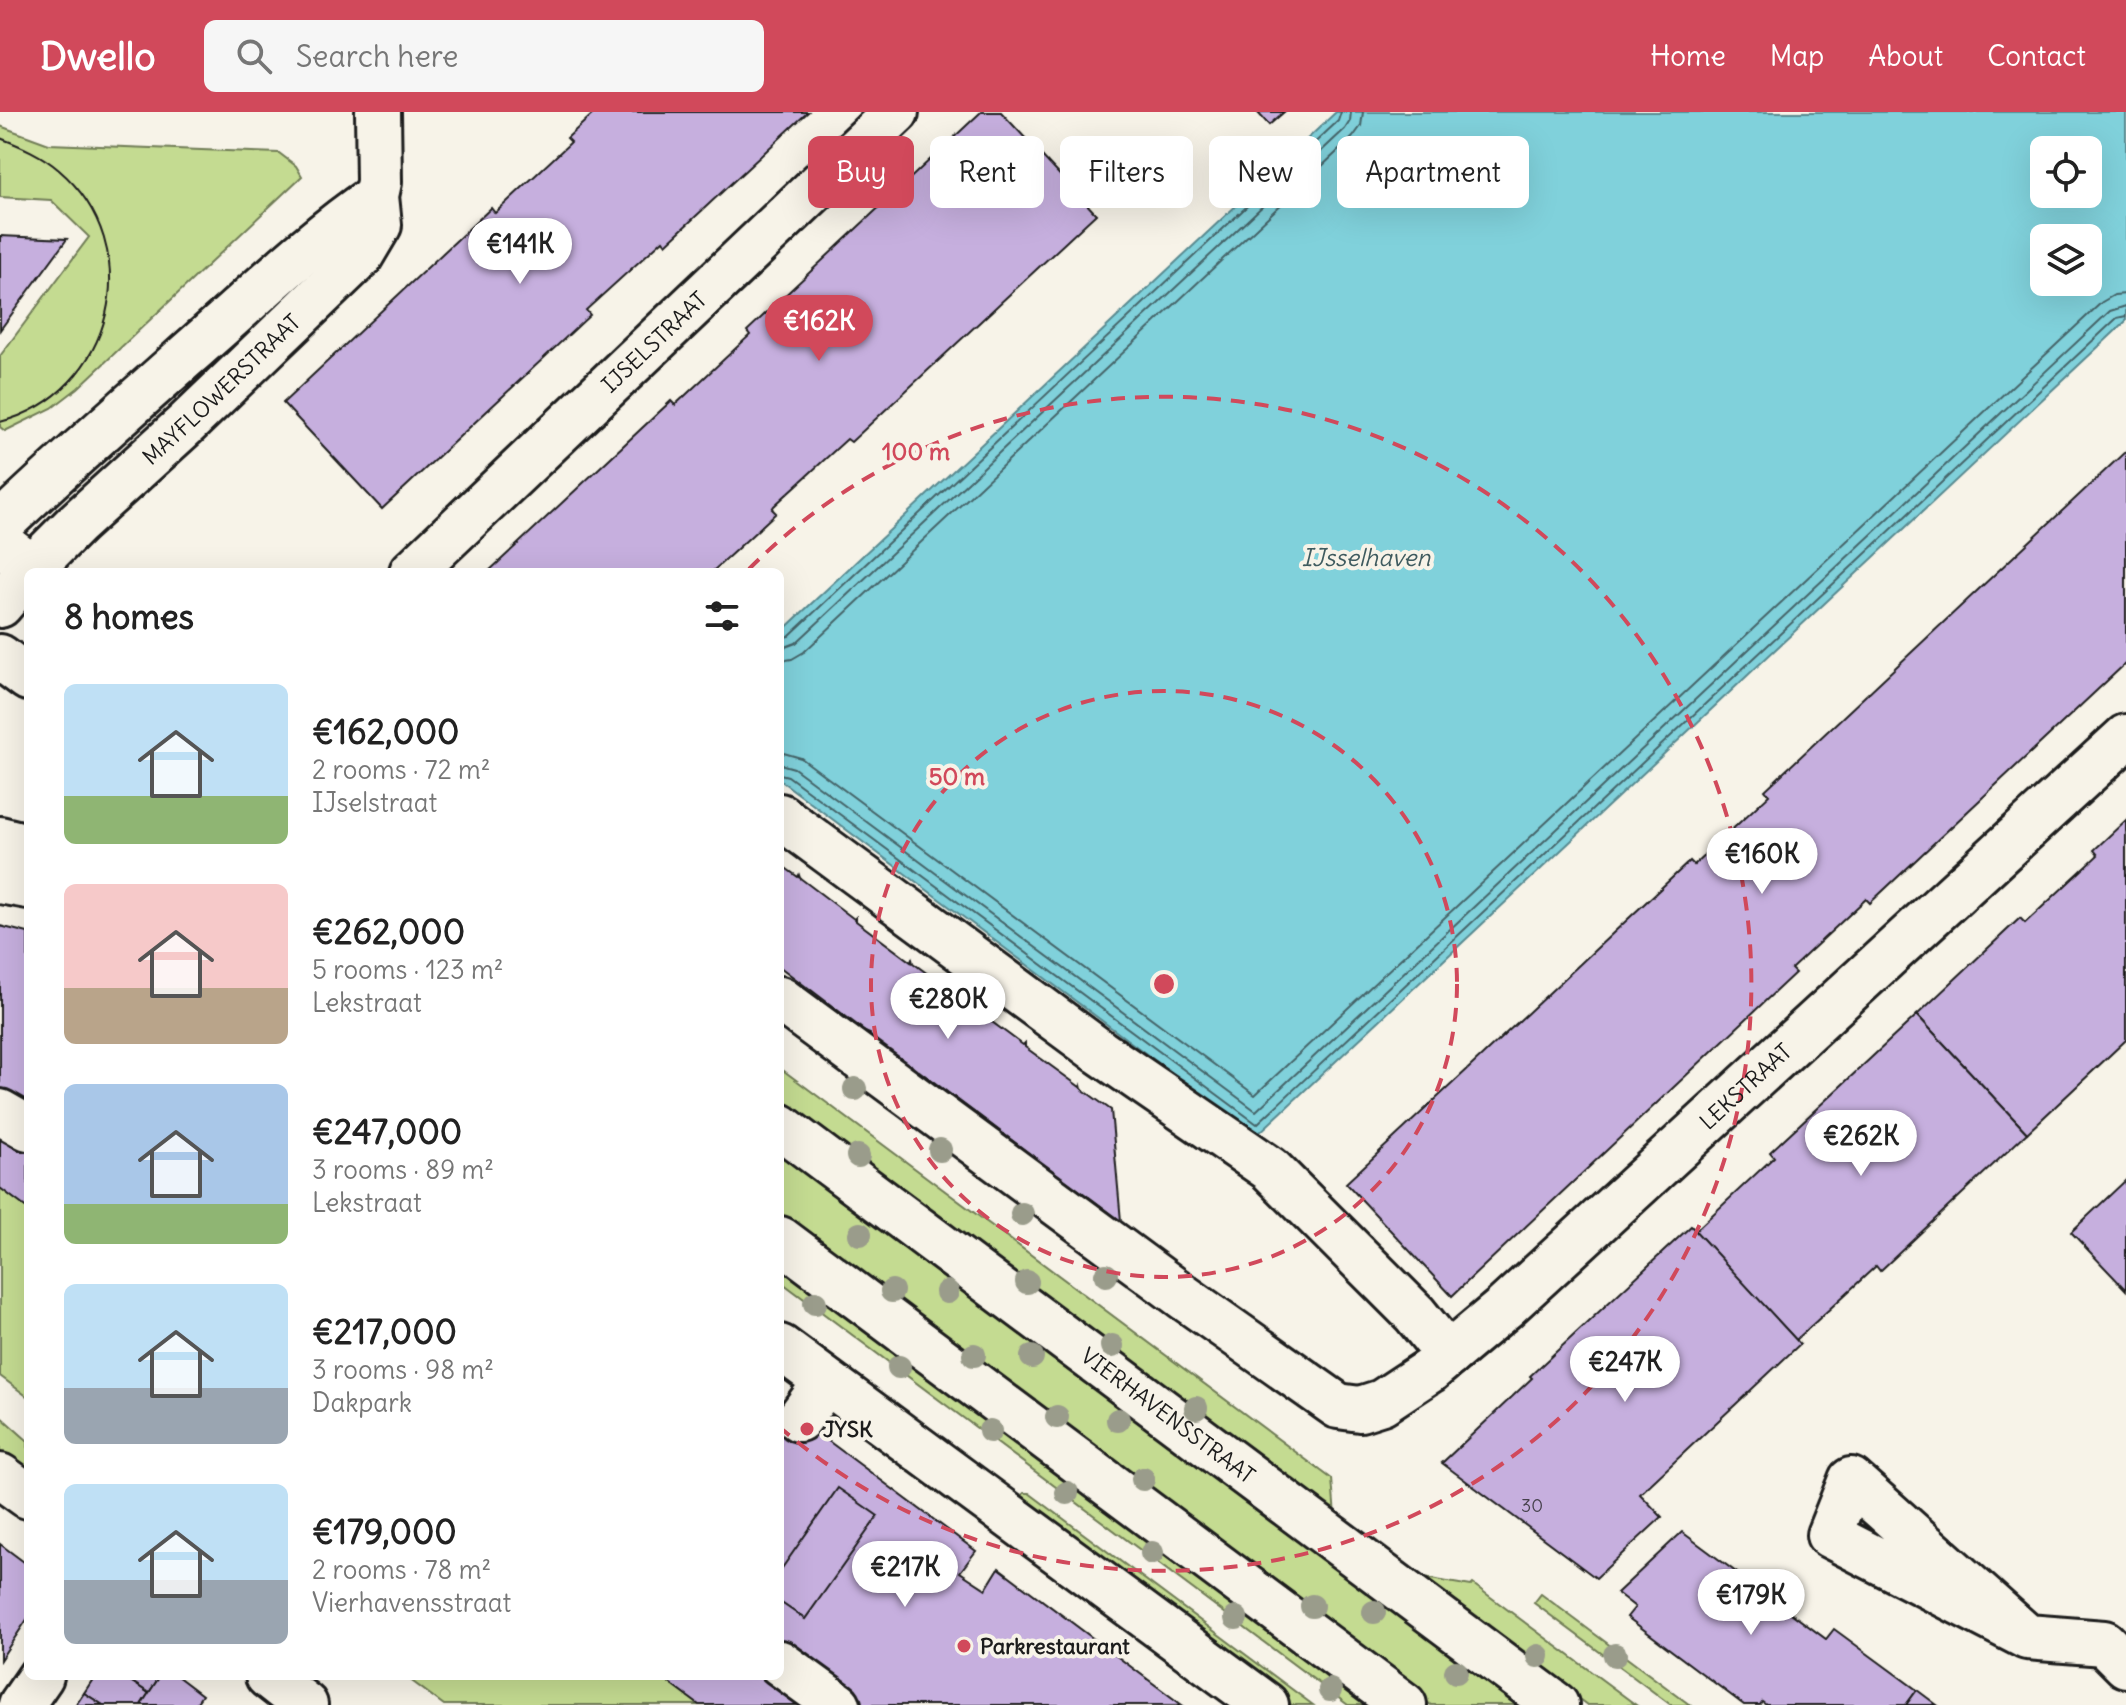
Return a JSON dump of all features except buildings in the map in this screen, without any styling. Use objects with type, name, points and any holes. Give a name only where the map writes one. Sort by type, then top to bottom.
[{"type":"street","name":"MAYFLOWERSTRAAT","points":[[0,605],[25,565],[344,275],[373,239],[379,225],[376,196],[379,182],[378,112]]},
{"type":"street","name":"IJSELSTRAAT","points":[[416,568],[896,112]]},
{"type":"street","name":"MAYFLOWERSTRAAT","points":[[0,525],[275,278],[352,212],[376,196]]},
{"type":"street","points":[[0,657],[24,675]]},
{"type":"street","name":"LEKSTRAAT","points":[[784,1002],[1185,1298],[1338,1406],[1350,1409],[1370,1407],[1382,1402],[1448,1355],[1504,1308],[2126,737]]},
{"type":"street","points":[[784,819],[1100,1052],[1270,1169],[1415,1314],[1448,1355]]},
{"type":"street","points":[[0,839],[24,845]]},
{"type":"street","points":[[0,881],[24,885]]},
{"type":"street","points":[[0,1112],[24,1126]]},
{"type":"street","name":"VIERHAVENSSTRAAT","points":[[784,1129],[1556,1705]]},
{"type":"street","points":[[784,1242],[1404,1705]]},
{"type":"street","points":[[784,1350],[1266,1705]]},
{"type":"street","points":[[799,1419],[826,1382]]},
{"type":"street","points":[[0,1476],[24,1493]]},
{"type":"street","points":[[2027,1637],[2104,1643],[2126,1665]]},
{"type":"street","points":[[784,1666],[838,1705]]},
{"type":"street","points":[[21,1705],[38,1680]]},
{"type":"street","points":[[273,1680],[305,1705]]},
{"type":"green space","points":[[0,126],[49,144],[279,153],[296,166],[302,176],[78,388],[52,408],[5,431],[0,427],[0,356],[89,237],[51,200],[0,197]]},
{"type":"green space","points":[[784,1071],[1332,1479],[1335,1517],[784,1106]]},
{"type":"green space","points":[[0,1145],[24,1160],[24,1394],[0,1376]]},
{"type":"green space","points":[[784,1153],[1524,1705],[1431,1705],[784,1223]]},
{"type":"green space","points":[[784,1271],[1366,1705],[1348,1705],[784,1284]]},
{"type":"green space","points":[[0,1416],[24,1437],[24,1479],[0,1461]]},
{"type":"green space","points":[[1029,1493],[1313,1705],[1292,1705],[1021,1503],[1020,1497]]},
{"type":"green space","points":[[1417,1579],[1473,1584],[1636,1705],[1587,1705]]},
{"type":"green space","points":[[1541,1594],[1690,1705],[1671,1705],[1534,1603]]},
{"type":"green space","points":[[410,1680],[758,1680],[792,1705],[444,1705]]},
{"type":"water","name":"IJsselhaven","points":[[1336,112],[2126,112],[2126,321],[1256,1136],[784,783],[784,629],[1234,208],[1321,208],[1321,136],[1310,136]]},
{"type":"tram line","points":[[0,138],[31,151],[59,170],[87,202],[104,238],[110,276],[106,314],[92,350],[70,381],[39,406],[0,422]]},
{"type":"place","name":"JYSK","points":[[807,1429]]},
{"type":"place","name":"Parkrestaurant","points":[[964,1646]]}]
